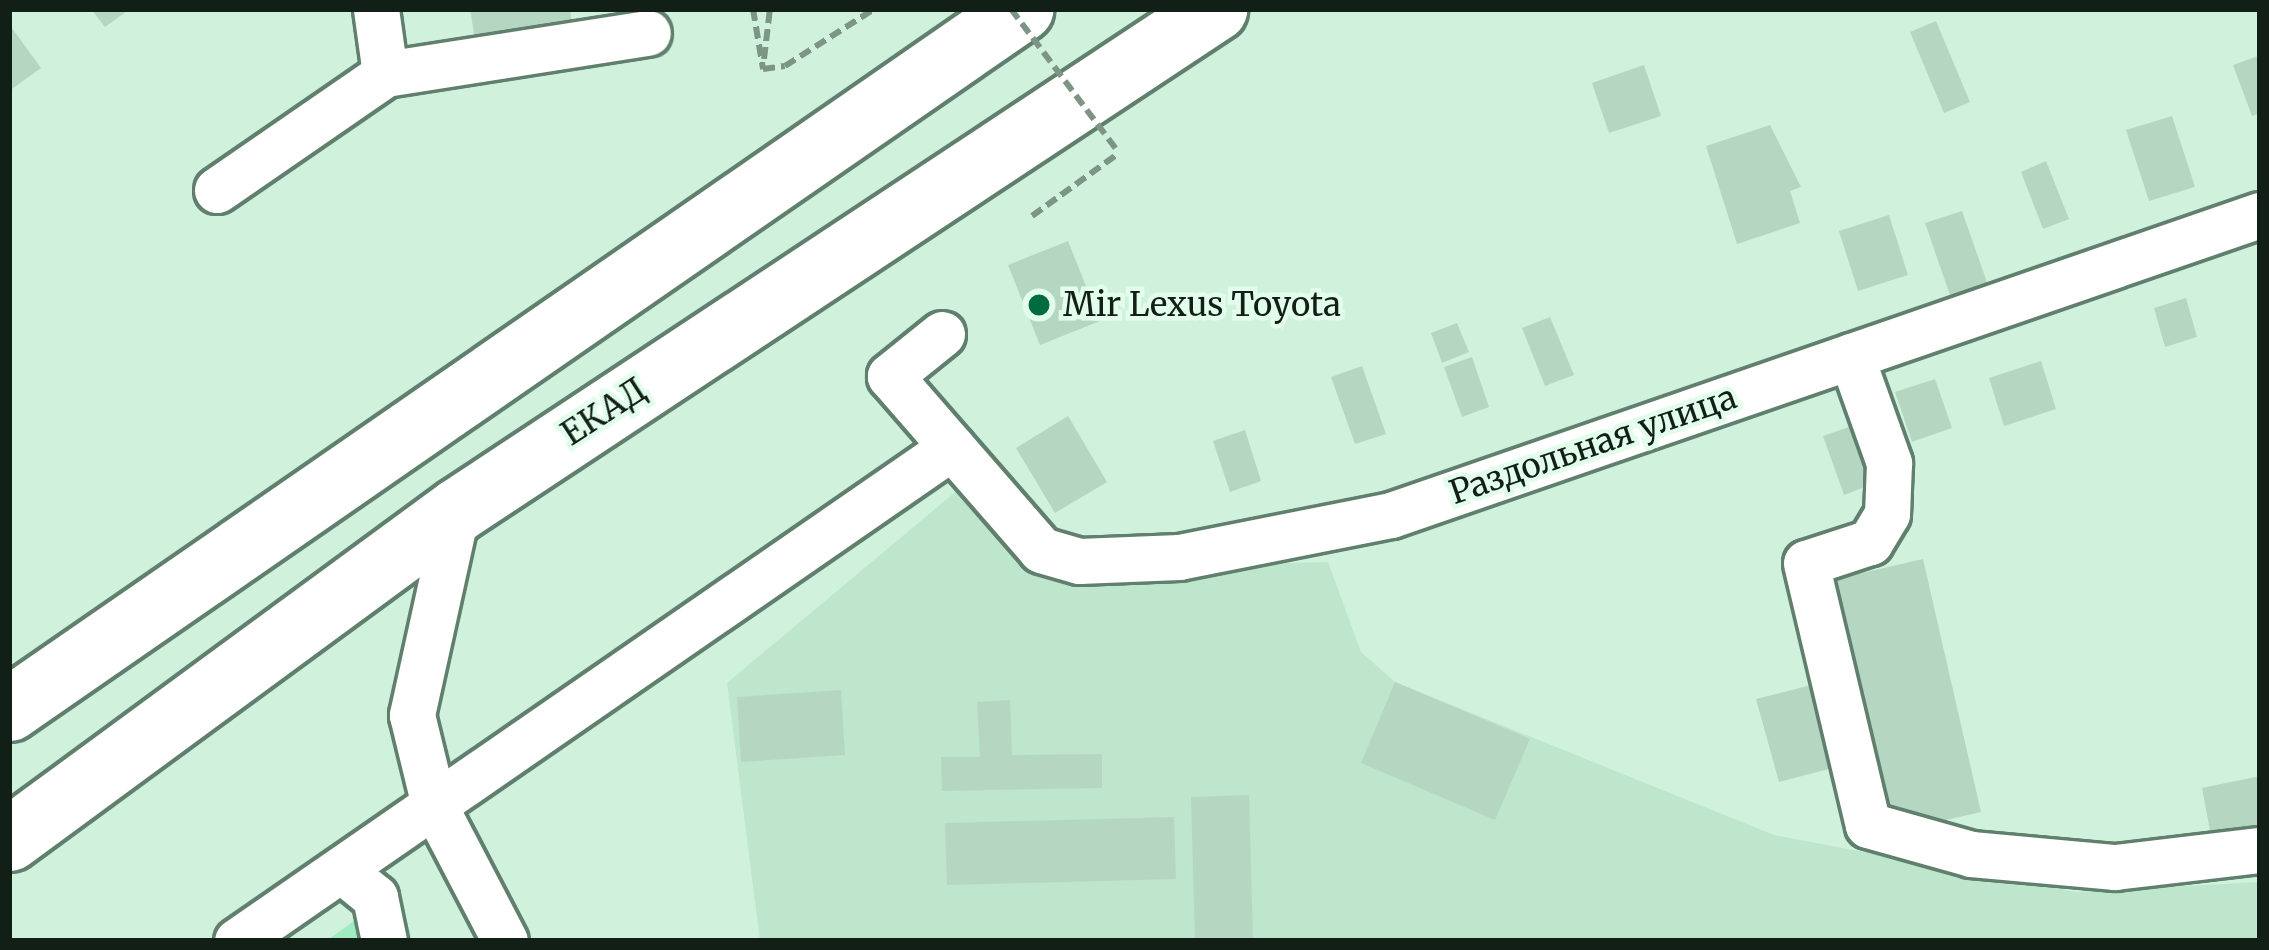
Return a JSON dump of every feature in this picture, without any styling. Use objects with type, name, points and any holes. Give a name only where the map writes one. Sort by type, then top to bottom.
[{"type":"highway","points":[[9,709],[1021,9]]},
{"type":"highway","name":"ЕКАД","points":[[9,839],[457,510],[1215,9]]},
{"type":"street","points":[[376,9],[385,74]]},
{"type":"street","points":[[217,190],[385,74],[648,33]]},
{"type":"street","name":"Раздольная улица","points":[[943,334],[890,376],[1041,550],[1079,561],[1179,557],[1391,515],[2260,215]]},
{"type":"street","points":[[1851,356],[1889,463],[1887,514],[1870,542],[1805,562],[1868,825],[1971,854],[2115,867],[2260,850]]},
{"type":"street","points":[[237,941],[344,872],[952,447]]},
{"type":"street","points":[[457,510],[412,715],[434,805],[505,941]]},
{"type":"street","points":[[344,872],[375,897],[384,941]]},
{"type":"path","points":[[753,9],[763,69]]},
{"type":"path","points":[[763,69],[770,9]]},
{"type":"path","points":[[763,69],[785,66],[874,9]]},
{"type":"path","points":[[1011,9],[1120,153],[1032,216]]},
{"type":"shaded area","points":[[960,488],[1007,550],[1043,571],[1328,562],[1361,652],[1395,682],[1774,835],[2075,892],[2260,882],[2260,941],[760,941],[727,683]]},
{"type":"green space","points":[[399,889],[412,941],[326,941]]},
{"type":"building","points":[[91,9],[130,9],[105,27]]},
{"type":"building","points":[[470,9],[570,9],[573,31],[476,46]]},
{"type":"building","points":[[1936,21],[1970,102],[1944,113],[1910,32]]},
{"type":"building","points":[[9,24],[41,68],[9,91]]},
{"type":"building","points":[[2258,56],[2260,113],[2252,116],[2233,65]]},
{"type":"building","points":[[1644,65],[1661,116],[1609,133],[1592,83]]},
{"type":"building","points":[[2172,116],[2195,187],[2149,201],[2126,130]]},
{"type":"building","points":[[1770,125],[1801,187],[1790,191],[1800,223],[1737,244],[1706,146]]},
{"type":"building","points":[[2046,161],[2069,219],[2043,229],[2021,172]]},
{"type":"building","points":[[1962,211],[1988,285],[1951,298],[1925,223]]},
{"type":"building","points":[[1889,215],[1908,275],[1858,291],[1839,231]]},
{"type":"building","points":[[1068,241],[1100,321],[1040,345],[1008,265]]},
{"type":"building","points":[[2186,298],[2197,337],[2165,347],[2154,308]]},
{"type":"building","points":[[1550,317],[1574,375],[1545,386],[1522,328]]},
{"type":"building","points":[[1457,323],[1469,352],[1442,363],[1431,333]]},
{"type":"building","points":[[1472,357],[1489,407],[1462,417],[1444,367]]},
{"type":"building","points":[[2041,361],[2056,409],[2004,426],[1989,378]]},
{"type":"building","points":[[1362,366],[1386,434],[1355,444],[1331,377]]},
{"type":"building","points":[[1935,379],[1952,428],[1912,442],[1895,392]]},
{"type":"building","points":[[1068,416],[1107,482],[1055,513],[1016,448]]},
{"type":"building","points":[[1849,427],[1870,485],[1844,495],[1823,436]]},
{"type":"building","points":[[1245,430],[1261,481],[1230,492],[1213,441]]},
{"type":"building","points":[[1923,559],[1981,812],[1902,830],[1891,820],[1836,579]]},
{"type":"building","points":[[1395,682],[1530,739],[1495,820],[1361,763]]},
{"type":"building","points":[[1819,683],[1840,766],[1779,782],[1756,699]]},
{"type":"building","points":[[841,690],[845,755],[741,762],[737,697]]},
{"type":"building","points":[[1010,700],[1012,755],[1102,754],[1102,788],[942,791],[941,757],[980,757],[977,702]]},
{"type":"building","points":[[2260,776],[2260,832],[2212,841],[2202,788]]},
{"type":"building","points":[[1249,795],[1253,941],[1195,941],[1191,797]]},
{"type":"building","points":[[1174,817],[1176,879],[947,885],[945,823]]},
{"type":"place","name":"Mir Lexus Toyota","points":[[1039,305]]}]
